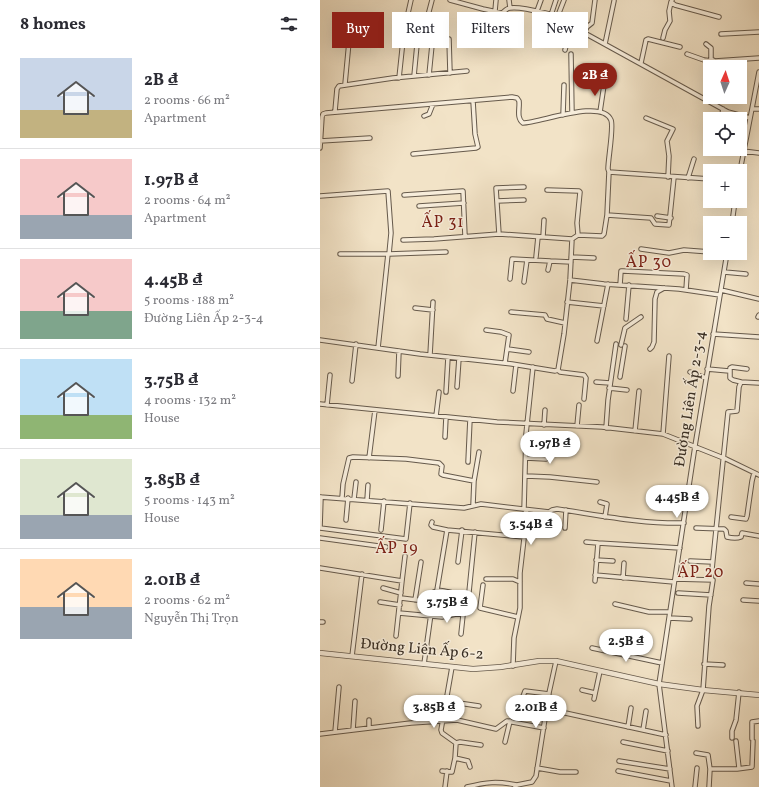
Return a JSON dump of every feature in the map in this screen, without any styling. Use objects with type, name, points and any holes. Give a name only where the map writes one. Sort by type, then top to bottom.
[{"type":"street","points":[[399,78],[404,31],[411,0]]},
{"type":"street","points":[[429,12],[432,0]]},
{"type":"street","points":[[450,0],[502,13],[510,8],[540,12]]},
{"type":"street","points":[[495,11],[496,0]]},
{"type":"street","points":[[509,0],[510,8]]},
{"type":"street","points":[[537,11],[541,0]]},
{"type":"street","points":[[552,12],[556,0]]},
{"type":"street","points":[[559,12],[564,0]]},
{"type":"street","points":[[588,26],[592,23],[595,0]]},
{"type":"street","points":[[605,44],[614,1]]},
{"type":"street","points":[[671,1],[674,5],[719,17]]},
{"type":"street","points":[[663,38],[670,21],[669,11],[671,1]]},
{"type":"street","points":[[721,34],[759,32]]},
{"type":"street","points":[[588,35],[723,109],[737,115],[750,118]]},
{"type":"street","points":[[449,39],[450,73]]},
{"type":"street","points":[[641,63],[646,40],[648,39],[680,47]]},
{"type":"street","points":[[706,44],[711,48],[712,60]]},
{"type":"street","points":[[345,84],[348,48]]},
{"type":"street","points":[[414,76],[417,48]]},
{"type":"street","points":[[429,75],[432,48]]},
{"type":"street","points":[[572,54],[572,113]]},
{"type":"street","points":[[687,54],[704,60]]},
{"type":"street","points":[[739,60],[759,58]]},
{"type":"street","points":[[335,112],[337,89],[345,84],[467,71]]},
{"type":"street","points":[[747,135],[759,72]]},
{"type":"street","points":[[563,115],[564,85]]},
{"type":"street","points":[[600,112],[604,85]]},
{"type":"street","points":[[320,148],[321,122],[324,114],[335,112],[500,98],[517,98],[519,101],[520,121],[523,123],[588,111],[600,112],[609,116],[612,125],[608,169],[607,215],[604,234],[602,236],[578,235],[572,239],[499,234],[403,240]]},
{"type":"street","points":[[412,154],[478,147],[475,134],[473,101]]},
{"type":"street","points":[[424,116],[429,114],[433,104]]},
{"type":"street","points":[[752,109],[759,109]]},
{"type":"street","points":[[646,118],[673,129],[667,141],[669,156],[668,176]]},
{"type":"street","points":[[320,141],[370,138]]},
{"type":"street","points":[[747,152],[759,153]]},
{"type":"street","points":[[688,178],[694,159]]},
{"type":"street","points":[[609,172],[703,179]]},
{"type":"street","points":[[607,215],[651,218],[655,224],[666,226],[669,225],[671,218],[674,177]]},
{"type":"street","points":[[499,234],[496,188],[524,187]]},
{"type":"street","points":[[320,196],[388,190],[391,233],[378,348]]},
{"type":"street","points":[[547,190],[580,192],[577,223],[578,235]]},
{"type":"street","points":[[404,195],[464,191],[465,236]]},
{"type":"street","points":[[497,201],[524,200]]},
{"type":"street","points":[[419,206],[464,203]]},
{"type":"street","points":[[657,216],[671,218]]},
{"type":"street","points":[[543,237],[544,220]]},
{"type":"street","points":[[536,256],[538,236]]},
{"type":"street","points":[[558,370],[560,367],[570,280],[572,239]]},
{"type":"street","points":[[640,249],[669,253],[684,250],[703,251]]},
{"type":"street","points":[[340,254],[446,252]]},
{"type":"street","points":[[571,256],[594,258]]},
{"type":"street","points":[[510,279],[512,259],[571,262]]},
{"type":"street","points":[[524,282],[527,260]]},
{"type":"street","name":"Đường Liên Ấp 2-3-4","points":[[672,787],[659,684],[707,369],[726,260]]},
{"type":"street","points":[[548,270],[550,261]]},
{"type":"street","points":[[620,285],[621,271],[684,274],[687,275],[686,290]]},
{"type":"street","points":[[724,272],[746,274]]},
{"type":"street","points":[[570,280],[686,290],[720,295]]},
{"type":"street","points":[[597,341],[608,284]]},
{"type":"street","points":[[626,319],[629,285]]},
{"type":"street","points":[[650,349],[654,342],[655,299],[657,292],[664,288]]},
{"type":"street","points":[[721,290],[759,299]]},
{"type":"street","points":[[430,355],[433,302]]},
{"type":"street","points":[[567,302],[604,306]]},
{"type":"street","points":[[415,308],[433,310]]},
{"type":"street","points":[[511,312],[545,315],[547,319],[565,323]]},
{"type":"street","points":[[620,377],[625,328],[641,317]]},
{"type":"street","points":[[486,330],[501,332],[509,335],[505,363]]},
{"type":"street","points":[[713,334],[759,337]]},
{"type":"street","points":[[320,340],[430,355],[505,363],[555,371],[558,370],[560,372],[584,375],[586,378],[584,399]]},
{"type":"street","points":[[352,380],[356,344]]},
{"type":"street","points":[[606,428],[609,386],[616,344]]},
{"type":"street","points":[[507,349],[529,352]]},
{"type":"street","points":[[398,376],[399,351]]},
{"type":"street","points":[[663,434],[669,356]]},
{"type":"street","points":[[446,392],[448,357]]},
{"type":"street","points":[[457,387],[459,358]]},
{"type":"street","points":[[513,391],[516,365]]},
{"type":"street","points":[[513,666],[514,638],[521,596],[520,582],[527,513],[524,509],[526,458],[533,367]]},
{"type":"street","points":[[729,371],[731,367],[747,369]]},
{"type":"street","points":[[707,369],[729,371]]},
{"type":"street","points":[[729,371],[731,378],[741,382],[759,383]]},
{"type":"street","points":[[690,372],[706,378]]},
{"type":"street","points":[[327,405],[330,375]]},
{"type":"street","points":[[596,382],[627,390]]},
{"type":"street","points":[[698,726],[697,706],[703,690],[704,664],[713,580],[711,580],[712,562],[728,412],[737,412],[739,387],[741,382]]},
{"type":"street","points":[[636,431],[639,390]]},
{"type":"street","points":[[436,416],[438,392]]},
{"type":"street","points":[[320,404],[446,417],[528,424],[606,428],[663,434],[695,446],[759,475]]},
{"type":"street","points":[[576,426],[579,405]]},
{"type":"street","points":[[369,458],[375,410]]},
{"type":"street","points":[[544,425],[545,410]]},
{"type":"street","points":[[445,437],[446,417]]},
{"type":"street","points":[[468,462],[470,419]]},
{"type":"street","points":[[526,458],[546,459],[548,457],[548,443]]},
{"type":"street","points":[[473,505],[474,480],[479,452]]},
{"type":"street","points":[[342,498],[343,484],[349,458],[353,457],[406,459],[439,463],[442,466],[441,474],[443,475],[474,480]]},
{"type":"street","points":[[731,517],[746,519],[748,516],[754,473]]},
{"type":"street","points":[[526,476],[597,482]]},
{"type":"street","points":[[354,499],[356,482]]},
{"type":"street","points":[[367,500],[368,485]]},
{"type":"street","points":[[662,496],[687,499]]},
{"type":"street","points":[[410,503],[406,539],[320,528],[321,497],[348,498],[354,499],[410,503],[464,508],[481,504],[549,512],[557,509],[605,517],[656,523],[684,523]]},
{"type":"street","points":[[346,520],[348,498]]},
{"type":"street","points":[[381,530],[384,501]]},
{"type":"street","points":[[600,502],[606,503],[605,517]]},
{"type":"street","points":[[565,528],[566,510]]},
{"type":"street","points":[[432,522],[431,525],[433,527],[447,530],[462,530],[524,537]]},
{"type":"street","points":[[696,528],[724,529],[727,537],[732,538],[741,537],[742,533],[759,536]]},
{"type":"street","points":[[424,664],[434,592],[437,590],[447,530]]},
{"type":"street","points":[[458,562],[462,530]]},
{"type":"street","points":[[437,590],[463,595],[468,594],[475,532]]},
{"type":"street","points":[[320,538],[386,547]]},
{"type":"street","points":[[586,542],[680,548]]},
{"type":"street","points":[[595,581],[598,543]]},
{"type":"street","points":[[396,636],[405,556]]},
{"type":"street","points":[[596,560],[613,561]]},
{"type":"street","points":[[690,561],[712,562]]},
{"type":"street","points":[[415,600],[421,562]]},
{"type":"street","points":[[623,578],[624,563]]},
{"type":"street","points":[[320,568],[402,581]]},
{"type":"street","points":[[352,656],[362,574]]},
{"type":"street","points":[[595,575],[623,578],[711,580]]},
{"type":"street","points":[[486,578],[513,579],[520,582]]},
{"type":"street","points":[[746,583],[759,584]]},
{"type":"street","points":[[483,585],[480,608],[518,617]]},
{"type":"street","points":[[382,588],[401,593]]},
{"type":"street","points":[[678,593],[711,595]]},
{"type":"street","points":[[401,598],[433,602]]},
{"type":"street","points":[[743,600],[759,601]]},
{"type":"street","points":[[380,602],[400,605]]},
{"type":"street","points":[[615,604],[649,612],[670,612]]},
{"type":"street","points":[[399,613],[442,617],[463,614],[460,634]]},
{"type":"street","points":[[669,618],[690,619]]},
{"type":"street","points":[[592,648],[662,663]]},
{"type":"street","name":"Đường Liên Ấp 6-2","points":[[320,652],[472,670],[513,666],[539,661],[556,661],[659,684],[759,695]]},
{"type":"street","points":[[467,787],[487,782],[504,782],[516,786],[532,782],[536,776],[549,694],[556,661]]},
{"type":"street","points":[[704,664],[723,665]]},
{"type":"street","points":[[452,667],[445,701],[442,733],[456,743],[481,744]]},
{"type":"street","points":[[594,699],[600,671]]},
{"type":"street","points":[[335,732],[339,687]]},
{"type":"street","points":[[582,690],[595,693]]},
{"type":"street","points":[[522,699],[525,691],[549,694]]},
{"type":"street","points":[[732,738],[732,731],[736,720],[739,692]]},
{"type":"street","points":[[353,730],[355,701]]},
{"type":"street","points":[[445,701],[479,706]]},
{"type":"street","points":[[628,727],[631,708]]},
{"type":"street","points":[[547,709],[666,735]]},
{"type":"street","points":[[643,730],[646,711]]},
{"type":"street","points":[[369,720],[369,728]]},
{"type":"street","points":[[320,734],[457,720],[496,729],[507,721],[544,728]]},
{"type":"street","points":[[505,742],[510,721]]},
{"type":"street","points":[[710,768],[730,769],[752,766],[752,722],[759,721]]},
{"type":"street","points":[[736,741],[739,768]]},
{"type":"street","points":[[623,742],[668,751]]},
{"type":"street","points":[[445,787],[444,771],[452,772],[456,743]]},
{"type":"street","points":[[696,752],[708,755],[710,768],[709,787]]},
{"type":"street","points":[[455,758],[468,761],[470,766]]},
{"type":"street","points":[[619,761],[670,769]]},
{"type":"street","points":[[537,768],[560,772],[576,772]]},
{"type":"street","points":[[695,787],[697,768]]},
{"type":"street","points":[[618,771],[671,781]]},
{"type":"district","name":"ẤP 31","points":[[443,223]]},
{"type":"district","name":"ẤP 30","points":[[649,263]]},
{"type":"district","name":"ẤP 19","points":[[397,549]]},
{"type":"district","name":"ẤP 20","points":[[701,573]]}]
